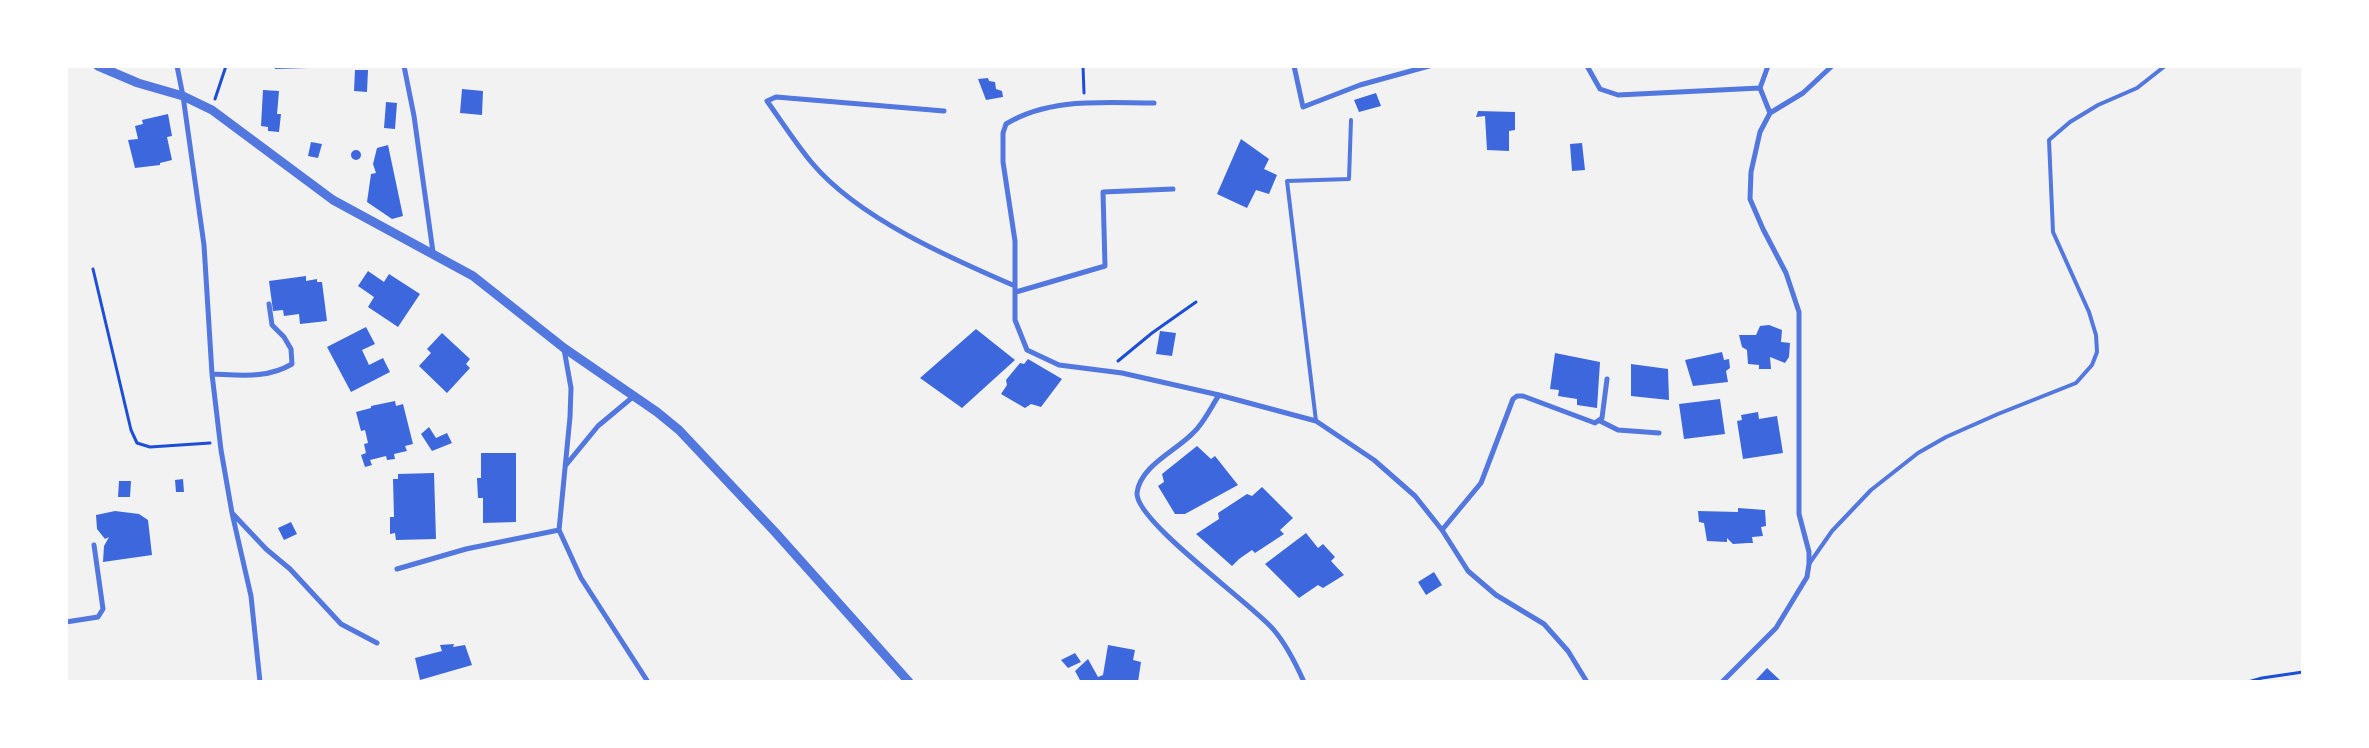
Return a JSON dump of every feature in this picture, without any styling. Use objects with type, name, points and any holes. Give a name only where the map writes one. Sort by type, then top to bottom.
[{"type":"street","points":[[98,66],[138,82],[183,96],[212,110],[332,200],[433,252],[473,276],[564,348],[634,396],[679,430],[775,532],[909,682]]},
{"type":"street","points":[[177,66],[204,245],[212,374],[220,442],[232,514],[251,596],[260,682]]},
{"type":"street","points":[[404,66],[414,116],[433,252]]},
{"type":"street","points":[[1294,66],[1303,107],[1360,86],[1429,66]]},
{"type":"street","points":[[1587,66],[1600,88],[1618,95],[1760,88]]},
{"type":"street","points":[[1768,66],[1760,88],[1770,113]]},
{"type":"street","points":[[1722,682],[1776,628],[1807,577],[1810,564],[1809,552],[1799,514],[1799,312],[1786,273],[1763,229],[1750,198],[1751,172],[1760,132],[1770,113],[1803,94],[1832,66]]},
{"type":"street","points":[[944,111],[776,97],[767,101],[812,164],[857,205],[954,260],[1016,289],[1105,266],[1104,192],[1173,189]]},
{"type":"street","points":[[1154,103],[1067,103],[1016,118],[1006,124],[1003,134],[1003,162],[1015,241],[1015,320],[1027,350],[1059,365],[1106,371],[1219,395],[1316,421],[1374,460],[1415,496],[1442,530],[1468,572],[1496,596],[1544,624],[1568,651],[1587,682]]},
{"type":"street","points":[[212,374],[260,375],[281,371],[292,364],[291,349],[284,337],[272,325],[269,304]]},
{"type":"street","points":[[564,348],[570,388],[566,465],[560,500],[559,530],[581,578],[648,682]]},
{"type":"street","points":[[1600,421],[1607,379]]},
{"type":"street","points":[[1219,395],[1194,432],[1145,473],[1137,493],[1139,502],[1152,520],[1210,575],[1257,612],[1274,630],[1298,667],[1304,682]]},
{"type":"street","points":[[566,465],[598,426],[634,396]]},
{"type":"street","points":[[1442,530],[1480,484],[1513,399],[1517,396],[1523,396],[1595,423],[1600,421],[1618,430],[1659,433]]},
{"type":"street","points":[[232,514],[266,549],[290,569],[341,624],[376,643]]},
{"type":"street","points":[[397,569],[466,549],[559,530]]},
{"type":"street","points":[[66,622],[98,616],[102,609],[94,545]]},
{"type":"lane","points":[[1810,564],[1832,531],[1871,490],[1918,453],[1946,437],[2076,383],[2092,365],[2097,352],[2096,335],[2089,312],[2053,232],[2049,140],[2070,122],[2098,105],[2137,88],[2165,66]]},
{"type":"lane","points":[[1316,421],[1287,181],[1349,179],[1351,120]]},
{"type":"path","points":[[212,110],[226,66]]},
{"type":"path","points":[[1083,66],[1084,103]]},
{"type":"path","points":[[93,269],[131,430],[137,443],[150,447],[220,442]]},
{"type":"path","points":[[1106,371],[1152,333],[1196,302]]},
{"type":"path","points":[[2248,682],[2303,672]]},
{"type":"building","points":[[275,66],[308,66],[308,68],[275,69]]},
{"type":"building","points":[[355,70],[368,70],[367,92],[354,91]]},
{"type":"building","points":[[988,78],[989,81],[995,82],[996,89],[1002,91],[1003,97],[986,100],[978,79]]},
{"type":"building","points":[[462,89],[483,91],[482,115],[460,113]]},
{"type":"building","points":[[263,90],[279,91],[277,114],[281,114],[279,132],[268,131],[268,127],[261,126]]},
{"type":"building","points":[[1376,93],[1381,106],[1359,112],[1354,100]]},
{"type":"building","points":[[386,102],[397,103],[395,129],[384,128]]},
{"type":"building","points":[[1478,111],[1515,112],[1515,130],[1509,131],[1509,151],[1487,150],[1485,116],[1476,117]]},
{"type":"building","points":[[168,114],[172,136],[167,137],[172,160],[160,163],[160,165],[135,168],[128,140],[138,139],[135,126],[143,124],[142,120]]},
{"type":"building","points":[[1241,139],[1269,159],[1264,169],[1277,175],[1269,194],[1256,190],[1247,208],[1217,194]]},
{"type":"building","points":[[311,142],[322,144],[318,158],[308,156]]},
{"type":"building","points":[[1582,143],[1585,170],[1572,171],[1570,144]]},
{"type":"building","points":[[388,145],[403,216],[392,219],[367,202],[371,174],[376,173],[373,164],[377,148]]},
{"type":"building","points":[[354,150],[358,150],[361,155],[360,159],[354,160],[351,157],[351,153]]},
{"type":"building","points":[[368,271],[384,282],[389,274],[420,294],[398,327],[368,307],[374,297],[358,286]]},
{"type":"building","points":[[306,276],[306,281],[317,279],[317,282],[322,282],[327,321],[300,324],[299,314],[284,316],[283,310],[273,311],[269,281]]},
{"type":"building","points":[[1769,325],[1782,330],[1781,342],[1790,343],[1789,357],[1785,363],[1770,357],[1771,369],[1759,369],[1759,365],[1748,364],[1747,350],[1742,347],[1739,335],[1756,335],[1760,326]]},
{"type":"building","points":[[366,327],[375,344],[362,350],[369,365],[383,358],[390,372],[351,392],[327,347]]},
{"type":"building","points":[[976,329],[1015,360],[962,408],[920,378]]},
{"type":"building","points":[[1160,331],[1176,333],[1172,356],[1156,354]]},
{"type":"building","points":[[442,333],[470,359],[466,364],[470,368],[447,393],[419,366],[431,353],[427,349]]},
{"type":"building","points":[[1722,352],[1724,360],[1729,359],[1730,368],[1726,371],[1728,382],[1693,386],[1685,360]]},
{"type":"building","points":[[1555,353],[1600,362],[1597,408],[1577,405],[1577,399],[1558,396],[1559,390],[1550,389]]},
{"type":"building","points":[[1028,359],[1062,379],[1041,407],[1031,404],[1025,408],[1001,394],[1007,385],[1006,380],[1020,363],[1024,364]]},
{"type":"building","points":[[1631,364],[1668,369],[1669,400],[1631,396]]},
{"type":"building","points":[[1720,399],[1725,434],[1684,439],[1679,404]]},
{"type":"building","points":[[395,401],[396,406],[403,404],[413,444],[405,446],[407,451],[394,454],[395,459],[387,460],[386,456],[370,460],[372,465],[365,467],[361,455],[366,453],[364,444],[368,443],[365,430],[361,431],[356,412],[371,408],[371,406]]},
{"type":"building","points":[[1758,412],[1759,419],[1777,416],[1783,453],[1743,459],[1737,421],[1742,420],[1741,415]]},
{"type":"building","points":[[429,427],[436,438],[447,433],[452,443],[432,451],[421,434]]},
{"type":"building","points":[[1197,446],[1211,459],[1215,456],[1238,485],[1185,514],[1175,514],[1158,486],[1164,482],[1162,474]]},
{"type":"building","points":[[481,453],[516,453],[516,522],[483,523],[483,498],[478,498],[477,478],[481,478]]},
{"type":"building","points":[[434,473],[436,539],[396,540],[395,533],[390,534],[390,517],[394,517],[393,479],[398,479],[398,474]]},
{"type":"building","points":[[183,479],[184,492],[176,492],[175,480]]},
{"type":"building","points":[[119,481],[131,481],[130,497],[118,497]]},
{"type":"building","points":[[1262,487],[1293,518],[1280,530],[1284,534],[1255,553],[1252,550],[1232,566],[1196,534],[1219,519],[1218,513],[1247,494],[1252,496]]},
{"type":"building","points":[[1738,508],[1765,510],[1766,526],[1761,527],[1763,536],[1752,537],[1753,543],[1733,544],[1727,538],[1727,542],[1707,541],[1704,523],[1699,522],[1698,511],[1738,512]]},
{"type":"building","points":[[115,511],[139,514],[148,520],[152,555],[103,562],[104,546],[109,537],[105,539],[97,529],[96,515]]},
{"type":"building","points":[[291,522],[297,534],[284,540],[278,528]]},
{"type":"building","points":[[1306,533],[1318,548],[1323,544],[1335,557],[1331,561],[1344,575],[1323,588],[1318,585],[1299,598],[1265,564]]},
{"type":"building","points":[[1434,572],[1442,585],[1426,595],[1418,582]]},
{"type":"building","points":[[454,644],[453,647],[465,645],[472,665],[420,680],[415,658],[442,651],[440,645]]},
{"type":"building","points":[[1108,645],[1135,650],[1133,660],[1141,662],[1138,682],[1081,682],[1075,671],[1088,659],[1098,677],[1103,675]]},
{"type":"building","points":[[1075,653],[1081,662],[1068,668],[1061,660]]},
{"type":"building","points":[[1767,668],[1782,682],[1754,682]]}]
